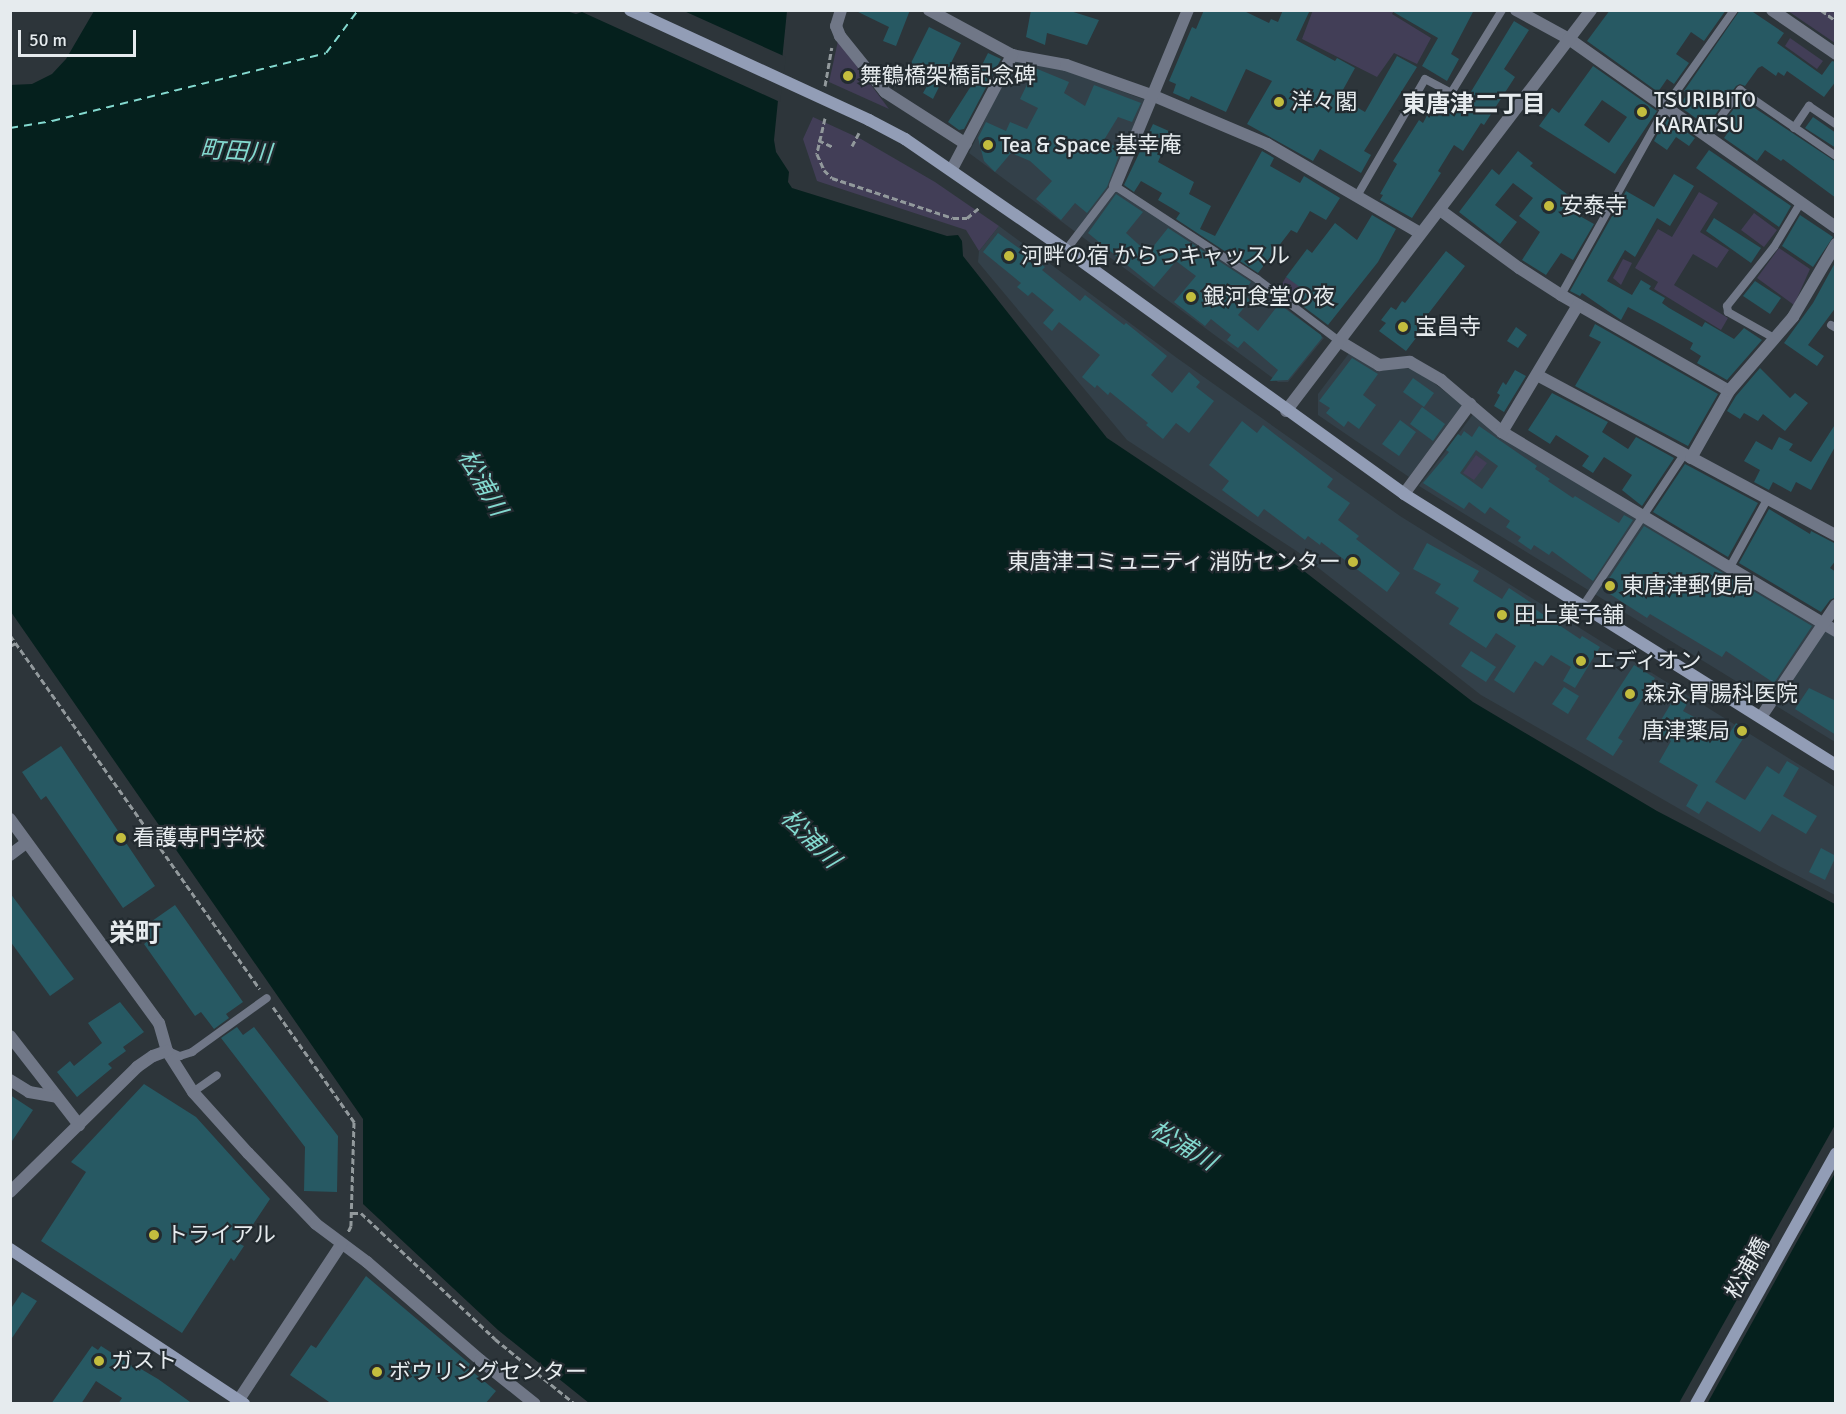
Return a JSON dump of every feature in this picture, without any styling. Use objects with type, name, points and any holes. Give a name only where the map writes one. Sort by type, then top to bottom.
[{"type":"street","points":[[630,10],[806,91],[905,140],[952,169],[1404,494],[1836,765]]},
{"type":"street","points":[[841,10],[836,26],[840,36],[885,92],[966,144]]},
{"type":"street","points":[[929,10],[1011,55],[1066,65],[1154,96],[1267,144],[1420,233]]},
{"type":"street","points":[[1115,186],[1188,10]]},
{"type":"street","points":[[1515,10],[1569,39],[1836,227]]},
{"type":"street","points":[[1286,411],[1591,10]]},
{"type":"street","points":[[1772,10],[1836,54]]},
{"type":"street","points":[[952,169],[1011,55]]},
{"type":"street","points":[[1440,210],[1519,268],[1578,305],[1729,391]]},
{"type":"street","points":[[1687,457],[1729,391],[1793,317],[1836,244]]},
{"type":"street","points":[[1502,432],[1578,305]]},
{"type":"street","points":[[1339,341],[1379,365],[1410,362],[1442,380],[1502,432],[1836,631]]},
{"type":"street","points":[[1537,375],[1836,535]]},
{"type":"street","points":[[1404,494],[1470,404]]},
{"type":"street","points":[[1761,717],[1836,605]]},
{"type":"street","points":[[10,819],[159,1023],[167,1051],[193,1092],[316,1224],[341,1245],[367,1262],[480,1360],[535,1404]]},
{"type":"street","points":[[10,855],[26,843]]},
{"type":"street","points":[[10,1036],[79,1125]]},
{"type":"street","points":[[10,1192],[137,1067],[153,1056],[167,1051]]},
{"type":"street","points":[[10,1080],[29,1092],[57,1097]]},
{"type":"street","name":"松浦橋","points":[[1696,1404],[1836,1154]]},
{"type":"street","points":[[10,1250],[239,1402],[341,1245]]},
{"type":"lane","points":[[1357,196],[1425,79],[1451,93],[1502,10]]},
{"type":"lane","points":[[1561,294],[1666,106],[1734,10]]},
{"type":"lane","points":[[1707,136],[1740,90],[1836,156]]},
{"type":"lane","points":[[1794,128],[1809,106],[1836,124]]},
{"type":"lane","points":[[1066,249],[1115,186],[1257,279],[1339,341]]},
{"type":"lane","points":[[1774,338],[1728,312],[1727,306],[1773,247],[1801,202]]},
{"type":"lane","points":[[1583,606],[1643,515],[1687,457]]},
{"type":"lane","points":[[1730,567],[1768,498]]},
{"type":"lane","points":[[167,1051],[180,1056],[192,1052],[267,999]]},
{"type":"lane","points":[[193,1092],[217,1075]]},
{"type":"path","points":[[1821,10],[1836,21]]},
{"type":"path","points":[[822,99],[836,26]]},
{"type":"path","points":[[825,118],[817,154],[824,170],[843,182],[953,218],[966,218],[979,208]]},
{"type":"path","points":[[852,146],[859,133]]},
{"type":"path","points":[[819,140],[833,147]]},
{"type":"path","points":[[10,635],[354,1122],[351,1226],[341,1245]]},
{"type":"path","points":[[10,646],[16,643]]},
{"type":"path","points":[[351,1212],[361,1214],[495,1338],[575,1404]]},
{"type":"shaded area","points":[[1313,10],[1394,11],[1392,14],[1431,38],[1417,64],[1394,53],[1377,77],[1302,39]]},
{"type":"shaded area","points":[[1788,11],[1835,11],[1835,43]]},
{"type":"shaded area","points":[[1790,38],[1823,61],[1817,69],[1785,46]]},
{"type":"shaded area","points":[[838,41],[889,109],[829,82]]},
{"type":"shaded area","points":[[1013,61],[1064,70],[1148,101],[1111,186],[1254,282],[1324,338],[1288,382],[1278,382],[969,153]]},
{"type":"shaded area","points":[[813,117],[861,139],[935,182],[999,226],[979,251],[966,230],[817,181],[803,139]]},
{"type":"shaded area","points":[[1699,192],[1718,203],[1700,232],[1729,250],[1717,268],[1693,254],[1674,285],[1728,318],[1721,330],[1654,289],[1658,282],[1635,268],[1658,229],[1672,237]]},
{"type":"shaded area","points":[[1754,213],[1777,230],[1764,247],[1741,230]]},
{"type":"shaded area","points":[[999,226],[1177,358],[1400,516],[1835,787],[1835,895],[1779,866],[1481,695],[1298,552],[1127,440],[978,262],[979,251]]},
{"type":"shaded area","points":[[1779,248],[1810,269],[1794,305],[1757,278]]},
{"type":"shaded area","points":[[1623,259],[1632,263],[1621,285],[1613,278]]},
{"type":"shaded area","points":[[1286,277],[1300,286],[1290,298],[1279,289]]},
{"type":"shaded area","points":[[1350,352],[1378,369],[1415,368],[1462,405],[1409,477],[1318,415],[1318,394]]},
{"type":"shaded area","points":[[1474,413],[1835,637],[1835,742],[1419,486]]},
{"type":"shaded area","points":[[1476,455],[1487,463],[1474,480],[1463,473]]},
{"type":"water","points":[[94,11],[787,11],[774,140],[776,152],[789,172],[788,182],[792,188],[947,236],[958,235],[962,241],[963,256],[1107,438],[1291,561],[1473,702],[1657,811],[1835,904],[1835,1403],[589,1403],[498,1330],[363,1204],[363,1119],[11,612],[10,85],[32,84],[52,74],[66,59]]},
{"type":"pier","points":[[566,11],[684,11],[786,57],[780,102],[582,12],[576,14]]},
{"type":"pier","points":[[1835,1125],[1835,1173],[1707,1404],[1679,1403]]},
{"type":"building","points":[[854,10],[910,10],[896,46],[883,41],[889,27]]},
{"type":"building","points":[[1031,10],[1067,10],[1099,20],[1087,45],[1047,33],[1045,45],[1026,37]]},
{"type":"building","points":[[1204,10],[1242,10],[1269,23],[1271,19],[1278,22],[1283,10],[1310,10],[1296,40],[1335,61],[1337,58],[1355,68],[1339,97],[1365,112],[1397,56],[1417,67],[1364,151],[1371,155],[1361,173],[1320,149],[1313,161],[1247,124],[1272,81],[1246,69],[1226,112],[1191,96],[1189,100],[1173,93],[1176,84],[1169,81],[1192,27],[1196,29]]},
{"type":"building","points":[[1390,10],[1474,10],[1451,54],[1459,59],[1447,81],[1422,66],[1438,38]]},
{"type":"building","points":[[1610,10],[1726,10],[1704,41],[1691,32],[1676,54],[1689,63],[1674,84],[1667,79],[1658,92],[1587,41]]},
{"type":"building","points":[[1740,10],[1750,10],[1784,33],[1777,43],[1822,75],[1832,61],[1836,62],[1836,81],[1824,97],[1787,71],[1784,76],[1778,72],[1776,76],[1762,66],[1745,86],[1740,84],[1736,86],[1712,119],[1709,117],[1704,124],[1679,106],[1688,93],[1684,91]]},
{"type":"building","points":[[1514,21],[1529,30],[1504,69],[1515,77],[1484,125],[1481,123],[1463,151],[1454,145],[1438,171],[1441,173],[1412,218],[1380,200],[1383,195],[1380,194],[1397,164],[1393,161],[1419,120],[1423,123],[1435,100],[1458,113]]},
{"type":"building","points":[[929,27],[961,43],[933,99],[923,93],[927,86],[905,75]]},
{"type":"building","points":[[988,53],[1001,59],[964,129],[959,130],[948,122],[973,83]]},
{"type":"building","points":[[1593,66],[1657,111],[1615,174],[1539,126],[1552,108],[1559,113]],"holes":[[[1602,100],[1627,117],[1609,143],[1584,125]]]},
{"type":"building","points":[[1035,68],[1069,82],[1064,93],[1085,106],[1094,85],[1141,103],[1132,122],[1118,117],[1104,140],[1121,150],[1107,187],[1087,213],[1075,203],[1061,220],[1036,199],[1052,181],[1030,161],[1011,153],[995,172],[984,161],[978,138],[986,122],[1006,131],[1010,122],[1027,129],[1038,108],[1020,99]]},
{"type":"building","points":[[1741,99],[1836,162],[1836,198],[1783,159],[1781,161],[1765,150],[1757,161],[1724,138],[1729,131],[1721,126]]},
{"type":"building","points":[[1813,117],[1836,133],[1836,148],[1805,128]]},
{"type":"building","points":[[1666,118],[1695,138],[1689,146],[1676,137],[1667,150],[1654,141]]},
{"type":"building","points":[[1153,124],[1171,132],[1158,162],[1194,182],[1189,194],[1211,206],[1200,229],[1215,236],[1262,151],[1274,158],[1270,166],[1300,183],[1304,176],[1340,198],[1326,220],[1310,211],[1297,233],[1291,230],[1258,273],[1176,219],[1180,213],[1158,200],[1162,193],[1141,181],[1134,192],[1124,185]]},
{"type":"building","points":[[1709,150],[1791,206],[1779,227],[1696,168]]},
{"type":"building","points":[[1518,151],[1533,163],[1530,166],[1576,201],[1569,210],[1594,224],[1573,260],[1561,253],[1546,275],[1522,260],[1540,232],[1519,216],[1533,198],[1513,183],[1495,205],[1517,222],[1500,244],[1459,212],[1492,169],[1499,175]]},
{"type":"building","points":[[1674,174],[1694,186],[1670,226],[1657,218],[1635,257],[1625,250],[1607,281],[1632,295],[1641,280],[1651,286],[1649,289],[1665,298],[1662,303],[1702,327],[1705,322],[1734,339],[1744,328],[1762,340],[1727,380],[1697,363],[1701,356],[1690,349],[1693,343],[1660,324],[1628,307],[1621,320],[1582,293],[1580,296],[1570,291],[1626,191],[1654,207]]},
{"type":"building","points":[[1116,194],[1143,212],[1126,233],[1148,253],[1168,228],[1251,282],[1242,294],[1250,300],[1238,315],[1258,331],[1279,304],[1321,335],[1322,338],[1288,380],[1270,381],[1278,370],[1244,341],[1238,348],[1227,340],[1231,335],[1211,319],[1205,326],[1174,302],[1196,276],[1176,261],[1154,287],[1088,233]]},
{"type":"building","points":[[1372,215],[1396,229],[1378,262],[1328,325],[1296,301],[1304,290],[1286,277],[1307,249],[1312,253],[1335,223],[1357,240]]},
{"type":"building","points":[[1800,215],[1833,237],[1813,267],[1782,246]]},
{"type":"building","points":[[1714,218],[1761,248],[1751,263],[1706,231]]},
{"type":"building","points":[[998,233],[1045,267],[1042,270],[1080,301],[1085,295],[1124,325],[1126,323],[1167,356],[1151,375],[1172,393],[1189,372],[1200,382],[1196,387],[1214,401],[1189,433],[1176,423],[1163,439],[1146,425],[1148,423],[1110,392],[1108,395],[1097,385],[1095,388],[1082,377],[1100,355],[1059,322],[1052,331],[1043,323],[1054,310],[1032,292],[1028,296],[1017,287],[1021,283],[983,252]]},
{"type":"building","points":[[1446,251],[1465,266],[1425,318],[1429,321],[1406,351],[1379,331],[1386,323],[1381,320],[1391,307],[1396,310],[1402,301],[1405,303]]},
{"type":"building","points":[[1836,261],[1836,307],[1808,345],[1824,356],[1817,366],[1784,343],[1813,303]]},
{"type":"building","points":[[1755,281],[1781,298],[1770,314],[1743,296]]},
{"type":"building","points":[[1595,324],[1718,394],[1688,446],[1575,386],[1601,342],[1589,336]]},
{"type":"building","points":[[1516,327],[1527,335],[1518,348],[1507,341]]},
{"type":"building","points":[[1352,358],[1378,374],[1363,395],[1376,405],[1359,429],[1348,421],[1344,427],[1326,413],[1330,408],[1319,401]]},
{"type":"building","points":[[1760,368],[1790,398],[1795,393],[1808,403],[1785,431],[1763,414],[1758,421],[1744,413],[1740,419],[1727,411],[1736,396]]},
{"type":"building","points":[[1515,370],[1526,376],[1504,412],[1494,406],[1500,395],[1497,393],[1503,382],[1506,385]]},
{"type":"building","points":[[1413,378],[1434,393],[1424,407],[1403,392]]},
{"type":"building","points":[[1552,393],[1608,422],[1602,432],[1628,449],[1636,437],[1674,458],[1642,506],[1622,490],[1632,475],[1604,457],[1593,473],[1582,466],[1589,456],[1556,435],[1550,444],[1528,430]]},
{"type":"building","points":[[1422,407],[1445,424],[1433,441],[1410,424]]},
{"type":"building","points":[[1400,420],[1416,432],[1399,456],[1382,444]]},
{"type":"building","points":[[1242,421],[1257,433],[1263,425],[1333,479],[1327,487],[1350,503],[1338,520],[1359,536],[1356,539],[1400,573],[1387,592],[1321,542],[1320,545],[1308,536],[1305,540],[1264,509],[1258,517],[1222,490],[1229,481],[1209,465]]},
{"type":"building","points":[[1836,423],[1836,445],[1811,490],[1796,482],[1791,492],[1773,482],[1769,490],[1754,482],[1760,470],[1744,461],[1756,441],[1772,450],[1779,437],[1793,444],[1789,450],[1811,462]]},
{"type":"building","points":[[1479,426],[1537,466],[1535,469],[1550,479],[1548,481],[1573,498],[1575,496],[1619,523],[1624,515],[1633,520],[1593,581],[1552,551],[1549,555],[1534,545],[1531,550],[1518,541],[1521,537],[1506,527],[1510,521],[1490,507],[1485,514],[1469,502],[1464,509],[1423,483],[1449,452],[1446,450],[1458,434],[1461,436],[1464,431],[1472,437]],"holes":[[[1476,450],[1498,466],[1482,489],[1460,473]]]},
{"type":"building","points":[[1685,464],[1758,503],[1728,557],[1653,512]]},
{"type":"building","points":[[1769,509],[1810,534],[1811,531],[1836,544],[1836,560],[1830,568],[1836,572],[1836,597],[1830,600],[1821,612],[1739,563]]},
{"type":"building","points":[[1644,526],[1812,626],[1774,683],[1726,651],[1722,657],[1650,614],[1647,618],[1602,589]]},
{"type":"building","points":[[1427,543],[1479,571],[1473,581],[1502,599],[1509,588],[1533,604],[1532,607],[1580,639],[1582,636],[1600,647],[1575,688],[1563,681],[1571,667],[1551,655],[1543,666],[1535,661],[1514,693],[1494,680],[1516,646],[1496,633],[1486,648],[1449,624],[1459,608],[1435,593],[1441,584],[1413,569]]},
{"type":"building","points":[[1471,651],[1496,667],[1486,682],[1461,666]]},
{"type":"building","points":[[1634,665],[1655,678],[1618,738],[1623,741],[1613,756],[1586,739]]},
{"type":"building","points":[[1564,687],[1579,696],[1568,714],[1552,704]]},
{"type":"building","points":[[1809,688],[1836,701],[1836,735],[1795,709]]},
{"type":"building","points":[[1678,692],[1690,699],[1683,711],[1694,717],[1692,721],[1725,740],[1736,723],[1748,731],[1715,782],[1745,800],[1767,766],[1779,774],[1787,761],[1799,768],[1783,796],[1817,816],[1806,834],[1772,814],[1760,832],[1707,801],[1699,814],[1686,806],[1698,785],[1659,762],[1671,741],[1655,730]]},
{"type":"building","points":[[61,746],[155,886],[123,908],[46,796],[41,800],[22,772]]},
{"type":"building","points":[[1821,848],[1836,856],[1825,880],[1809,872]]},
{"type":"building","points":[[10,893],[74,979],[50,996],[10,941]]},
{"type":"building","points":[[175,905],[243,1002],[226,1014],[229,1018],[214,1029],[201,1012],[195,1016],[144,944],[150,939],[142,928]]},
{"type":"building","points":[[120,1002],[144,1032],[123,1047],[126,1051],[108,1064],[112,1068],[77,1097],[57,1072],[70,1061],[74,1066],[102,1043],[88,1023]]},
{"type":"building","points":[[237,1027],[243,1035],[254,1027],[338,1136],[337,1192],[304,1191],[305,1147],[221,1038]]},
{"type":"building","points":[[144,1084],[196,1117],[270,1199],[240,1244],[244,1246],[234,1261],[231,1258],[182,1333],[41,1241],[86,1172],[71,1162]]},
{"type":"building","points":[[10,1095],[33,1110],[10,1144]]},
{"type":"building","points":[[366,1276],[470,1364],[468,1368],[496,1391],[485,1404],[332,1404],[290,1375],[311,1345],[316,1348]]},
{"type":"building","points":[[22,1292],[37,1301],[10,1341],[10,1310]]},
{"type":"building","points":[[92,1346],[98,1350],[101,1346],[140,1371],[141,1369],[158,1379],[193,1404],[118,1404],[122,1398],[96,1381],[81,1404],[51,1404]]},
{"type":"ferry route","points":[[10,128],[52,121],[326,53],[358,10]]},
{"type":"place","name":"舞鶴橋架橋記念碑","points":[[848,76]]},
{"type":"place","name":"洋々閣","points":[[1279,102]]},
{"type":"place","name":"TSURIBITO KARATSU","points":[[1642,112]]},
{"type":"place","name":"Tea & Space 基幸庵","points":[[988,145]]},
{"type":"place","name":"安泰寺","points":[[1549,206]]},
{"type":"place","name":"河畔の宿 からつキャッスル","points":[[1009,256]]},
{"type":"place","name":"銀河食堂の夜","points":[[1191,297]]},
{"type":"place","name":"宝昌寺","points":[[1403,327]]},
{"type":"place","name":"東唐津コミュニティ 消防センター","points":[[1353,562]]},
{"type":"place","name":"東唐津郵便局","points":[[1610,586]]},
{"type":"place","name":"田上菓子舗","points":[[1502,615]]},
{"type":"place","name":"エディオン","points":[[1581,661]]},
{"type":"place","name":"森永胃腸科医院","points":[[1630,694]]},
{"type":"place","name":"唐津薬局","points":[[1742,731]]},
{"type":"place","name":"看護専門学校","points":[[121,838]]},
{"type":"place","name":"トライアル","points":[[154,1235]]},
{"type":"place","name":"ガスト","points":[[99,1361]]},
{"type":"place","name":"ボウリングセンター","points":[[377,1372]]},
{"type":"district","name":"東唐津二丁目","points":[[1474,105]]},
{"type":"district","name":"栄町","points":[[135,935]]},
{"type":"water label","name":"町田川","points":[[236,152]]},
{"type":"water label","name":"松浦川","points":[[482,483]]},
{"type":"water label","name":"松浦川","points":[[810,839]]},
{"type":"water label","name":"松浦川","points":[[1183,1146]]}]
